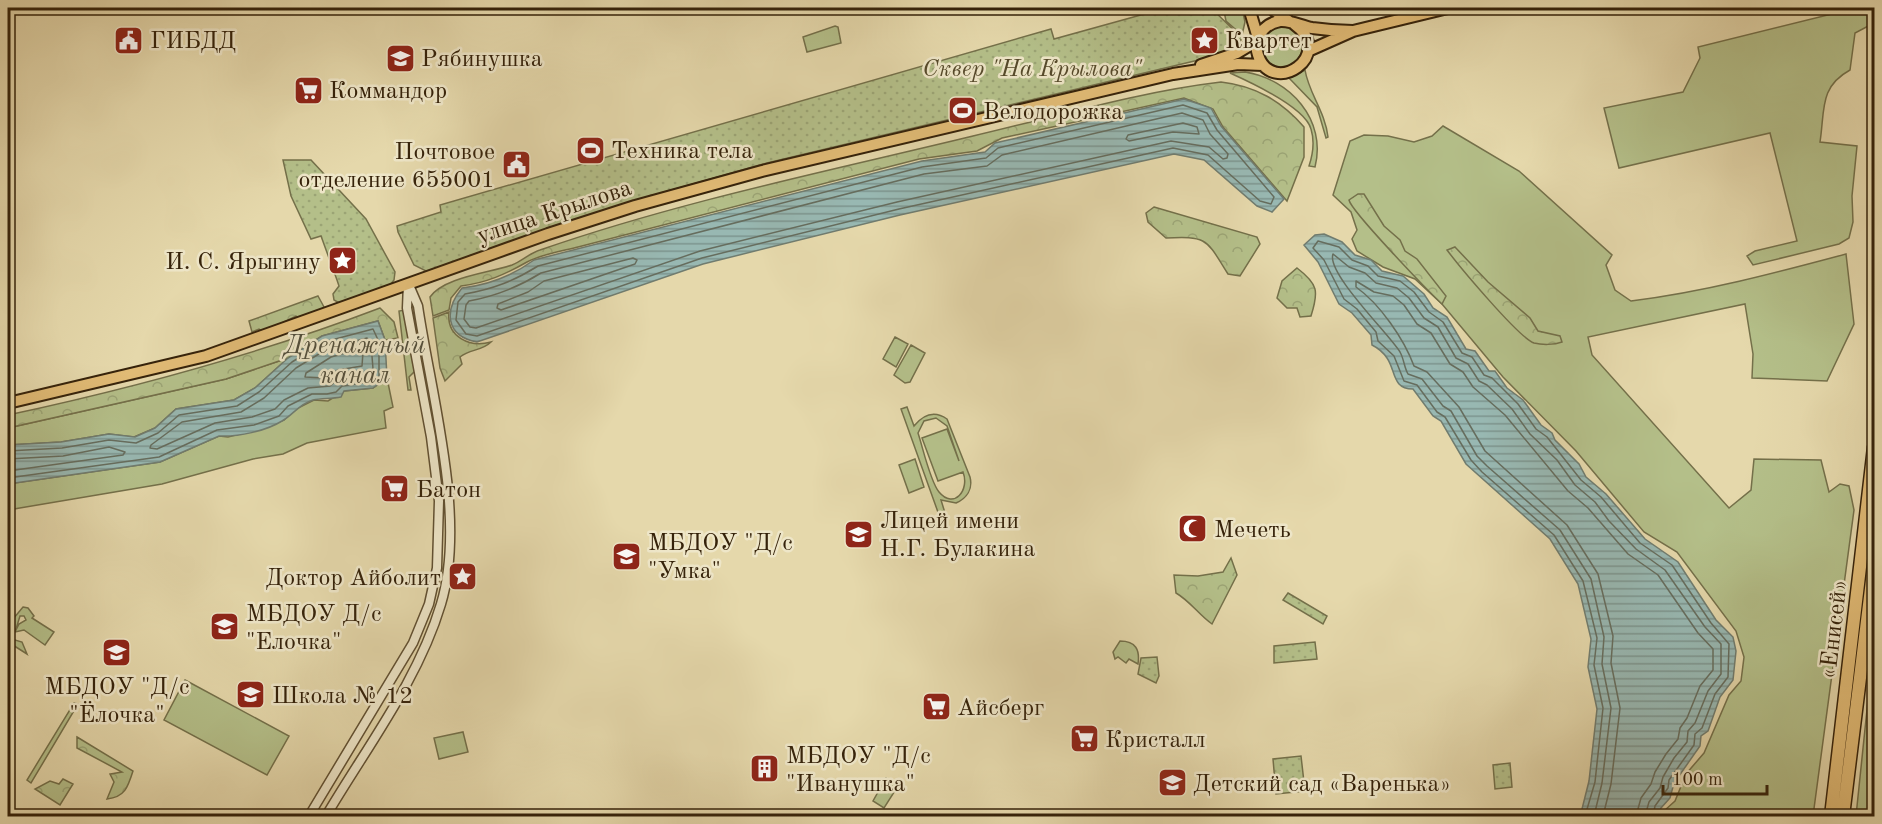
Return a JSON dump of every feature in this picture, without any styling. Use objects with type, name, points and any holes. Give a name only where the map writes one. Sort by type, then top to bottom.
[{"type":"highway","name":"«Енисей»","points":[[1831,816],[1875,447]]},
{"type":"highway","name":"«Енисей»","points":[[1843,816],[1875,564]]},
{"type":"main road","points":[[1250,8],[1258,39],[1256,49],[1265,66]]},
{"type":"main road","points":[[1271,8],[1306,35],[1308,51]]},
{"type":"main road","name":"улица Крылова","points":[[8,403],[206,356],[548,234],[705,186],[1173,74],[1238,64],[1265,66],[1274,72],[1289,72],[1303,63],[1308,51],[1353,31],[1448,8]]},
{"type":"main road","points":[[1173,74],[1237,53],[1258,39],[1268,26],[1282,21],[1333,31],[1353,31]]},
{"type":"street","points":[[309,816],[413,643],[429,604],[437,568],[439,501],[431,437],[407,308],[408,284]]},
{"type":"street","points":[[326,816],[415,669],[441,603],[448,568],[449,500],[418,306],[408,284]]},
{"type":"green space","name":"Сквер \"На Крылова\"","points":[[1166,8],[1211,8],[1242,38],[1236,48],[1228,53],[767,163],[640,199],[428,272],[414,265],[398,232],[397,226],[441,212],[440,205],[1051,29],[1054,39]]},
{"type":"green space","points":[[1220,8],[1242,8],[1245,22],[1242,35],[1226,21],[1224,11]]},
{"type":"green space","points":[[1856,8],[1874,8],[1874,23],[1855,33],[1850,70],[1833,84],[1828,92],[1820,142],[1857,146],[1852,196],[1853,222],[1849,238],[1839,244],[1753,265],[1747,256],[1755,251],[1797,241],[1770,133],[1619,168],[1604,108],[1683,92],[1700,58],[1698,47]]},
{"type":"green space","points":[[838,27],[841,43],[807,52],[803,37]]},
{"type":"green space","points":[[1282,27],[1290,28],[1296,33],[1301,39],[1301,55],[1296,61],[1290,66],[1282,67],[1274,66],[1268,61],[1263,55],[1262,47],[1263,39],[1268,33],[1274,28]]},
{"type":"green space","points":[[1305,70],[1324,119],[1328,137],[1326,138],[1317,107],[1289,78]]},
{"type":"green space","points":[[1245,72],[1277,83],[1301,104],[1310,118],[1315,133],[1317,150],[1315,167],[1309,166],[1313,139],[1307,121],[1299,112],[1276,96],[1230,73]]},
{"type":"green space","points":[[1221,82],[1246,87],[1267,96],[1277,102],[1304,127],[1304,157],[1287,201],[1223,127],[1213,109],[1184,98],[1002,138],[977,151],[919,159],[546,255],[496,277],[461,286],[451,298],[449,310],[433,316],[430,297],[445,285],[468,276],[512,265],[540,250],[593,232],[755,188],[1096,106],[1158,92]]},
{"type":"green space","points":[[1443,126],[1519,171],[1612,255],[1606,265],[1615,290],[1631,301],[1712,287],[1846,254],[1854,324],[1827,381],[1752,378],[1753,354],[1745,304],[1588,337],[1592,355],[1729,508],[1751,490],[1754,459],[1821,460],[1829,492],[1840,484],[1849,486],[1854,510],[1813,816],[1665,816],[1665,810],[1675,801],[1686,774],[1704,753],[1729,695],[1741,681],[1744,657],[1736,631],[1677,552],[1644,532],[1576,451],[1503,377],[1442,304],[1415,279],[1383,267],[1357,251],[1352,239],[1357,230],[1351,212],[1333,195],[1350,141],[1364,135],[1388,136],[1414,142],[1432,136]]},
{"type":"green space","points":[[283,160],[311,160],[366,219],[395,272],[394,280],[390,285],[341,304],[334,300],[333,294],[339,286],[321,236],[311,239],[291,196]]},
{"type":"green space","points":[[1358,194],[1364,194],[1384,226],[1400,240],[1405,251],[1417,259],[1446,296],[1442,304],[1391,252],[1353,207],[1349,200]]},
{"type":"green space","points":[[1154,207],[1257,237],[1260,244],[1240,276],[1228,274],[1215,253],[1204,242],[1190,238],[1166,238],[1148,222],[1146,213]]},
{"type":"green space","points":[[1455,247],[1488,282],[1530,318],[1538,331],[1560,336],[1562,342],[1541,344],[1526,338],[1489,301],[1447,250]]},
{"type":"green space","points":[[1297,268],[1309,279],[1315,289],[1311,316],[1300,317],[1297,308],[1287,308],[1277,298],[1282,281]]},
{"type":"green space","points":[[318,296],[324,307],[323,311],[300,319],[296,316],[263,332],[259,329],[252,332],[249,321]]},
{"type":"green space","points":[[380,308],[394,322],[398,338],[385,340],[378,321],[322,336],[288,358],[226,379],[8,428],[8,415],[196,369]]},
{"type":"green space","points":[[405,310],[415,371],[409,377],[411,390],[408,390],[399,311]]},
{"type":"green space","points":[[449,312],[451,328],[461,339],[475,343],[491,342],[460,357],[462,364],[445,381],[440,368],[433,318]]},
{"type":"green space","points":[[895,337],[908,344],[896,367],[883,359]]},
{"type":"green space","points":[[911,345],[925,353],[910,382],[905,383],[894,375]]},
{"type":"green space","points":[[288,358],[255,388],[234,400],[176,409],[155,428],[134,437],[109,434],[61,442],[8,445],[8,428],[226,379]]},
{"type":"green space","points":[[387,378],[393,407],[384,411],[386,428],[307,443],[283,454],[253,459],[162,484],[8,510],[8,484],[160,462],[219,436],[228,437],[284,420],[292,411],[314,400],[328,401],[344,391],[373,388]]},
{"type":"green space","points":[[907,407],[914,426],[921,419],[933,414],[947,419],[971,485],[966,496],[956,503],[941,500],[945,513],[939,515],[901,409]],"holes":[[[936,418],[947,426],[959,461],[947,429],[922,438],[938,481],[963,472],[965,479],[962,491],[959,496],[950,499],[939,492],[936,487],[918,433],[924,421]]]},
{"type":"green space","points":[[915,459],[924,487],[909,493],[899,465]]},
{"type":"green space","points":[[1231,558],[1237,575],[1212,624],[1176,593],[1174,575],[1198,576],[1223,572]]},
{"type":"green space","points":[[1288,593],[1327,616],[1323,624],[1283,600]]},
{"type":"green space","points":[[23,607],[28,608],[34,616],[32,618],[54,632],[45,645],[24,630],[15,632],[19,624],[26,620],[24,616],[20,616],[16,629],[8,633],[8,625]]},
{"type":"green space","points":[[8,638],[22,642],[27,654],[8,642]]},
{"type":"green space","points":[[1120,641],[1136,647],[1138,664],[1129,659],[1126,663],[1118,657],[1115,659],[1113,652]]},
{"type":"green space","points":[[1315,642],[1317,659],[1274,663],[1274,646]]},
{"type":"green space","points":[[1874,642],[1874,816],[1856,816]]},
{"type":"green space","points":[[1157,657],[1159,676],[1156,683],[1138,674],[1141,658]]},
{"type":"green space","points":[[185,680],[289,736],[267,775],[164,720]]},
{"type":"green space","points":[[74,703],[78,704],[31,783],[27,780]]},
{"type":"green space","points":[[463,732],[468,752],[439,759],[434,738]]},
{"type":"green space","points":[[77,737],[133,771],[127,786],[118,796],[107,799],[114,782],[110,774],[122,772],[77,748]]},
{"type":"green space","points":[[1301,756],[1305,791],[1276,794],[1273,759]]},
{"type":"green space","points":[[1510,763],[1512,787],[1495,789],[1493,765]]},
{"type":"green space","points":[[886,778],[898,786],[884,808],[873,801]]},
{"type":"green space","points":[[63,779],[73,784],[60,805],[35,789],[50,781],[59,784]]},
{"type":"water","points":[[1184,99],[1211,108],[1221,126],[1284,199],[1272,212],[1257,206],[1204,160],[1174,154],[900,215],[703,264],[477,342],[466,339],[453,328],[450,313],[456,296],[462,288],[500,279],[534,260],[922,161],[985,152],[995,143]]},
{"type":"water","points":[[1324,234],[1342,242],[1355,255],[1371,260],[1382,271],[1403,276],[1424,294],[1433,308],[1447,317],[1466,349],[1475,351],[1489,371],[1495,371],[1507,388],[1523,400],[1541,425],[1552,433],[1555,440],[1579,464],[1586,477],[1606,494],[1645,539],[1678,562],[1716,620],[1733,637],[1736,651],[1733,680],[1720,697],[1708,731],[1701,736],[1700,746],[1674,783],[1670,798],[1661,808],[1658,816],[1575,816],[1581,813],[1589,781],[1597,709],[1588,667],[1591,639],[1578,584],[1550,539],[1466,464],[1441,421],[1433,416],[1413,389],[1398,383],[1387,358],[1372,345],[1371,335],[1352,313],[1339,304],[1318,262],[1304,245],[1315,235]]},
{"type":"water","name":"Дренажный канал","points":[[378,321],[385,340],[387,378],[373,388],[344,391],[341,397],[313,400],[304,404],[286,419],[268,428],[243,434],[219,436],[160,462],[8,484],[8,445],[61,442],[109,434],[135,437],[155,428],[176,409],[234,400],[255,388],[288,358],[322,336]]},
{"type":"place","name":"ГИБДД","points":[[129,40]]},
{"type":"place","name":"Квартет","points":[[1204,40]]},
{"type":"place","name":"Рябинушка","points":[[400,58]]},
{"type":"place","name":"Коммандор","points":[[308,90]]},
{"type":"place","name":"Велодорожка","points":[[962,111]]},
{"type":"place","name":"Техника тела","points":[[590,150]]},
{"type":"place","name":"Почтовое отделение 655001","points":[[516,165]]},
{"type":"place","name":"И. С. Ярыгину","points":[[342,261]]},
{"type":"place","name":"Батон","points":[[395,489]]},
{"type":"place","name":"Мечеть","points":[[1193,529]]},
{"type":"place","name":"Лицей имени Н.Г. Булакина","points":[[859,534]]},
{"type":"place","name":"МБДОУ \"Д/с \"Умка\"","points":[[627,556]]},
{"type":"place","name":"Доктор Айболит","points":[[462,577]]},
{"type":"place","name":"МБДОУ Д/с \"Елочка\"","points":[[225,627]]},
{"type":"place","name":"МБДОУ \"Д/с \"Ёлочка\"","points":[[117,653]]},
{"type":"place","name":"Школа № 12","points":[[251,695]]},
{"type":"place","name":"Айсберг","points":[[936,707]]},
{"type":"place","name":"Кристалл","points":[[1084,739]]},
{"type":"place","name":"МБДОУ \"Д/с \"Иванушка\"","points":[[765,769]]},
{"type":"place","name":"Детский сад «Варенька»","points":[[1172,783]]}]
